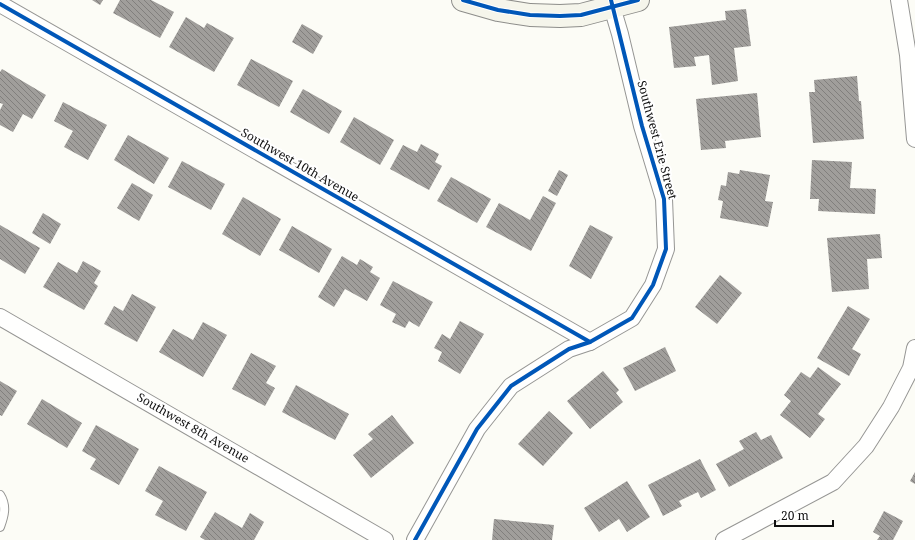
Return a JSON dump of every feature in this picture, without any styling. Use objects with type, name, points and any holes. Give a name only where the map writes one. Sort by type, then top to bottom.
[{"type":"street","points":[[463,0],[498,10],[530,15],[560,16],[581,15],[612,4],[638,0]]},
{"type":"street","points":[[899,0],[911,55],[915,139]]},
{"type":"street","name":"Southwest 10th Avenue","points":[[0,4],[590,342]]},
{"type":"street","name":"Southwest Erie Street","points":[[415,540],[477,429],[511,386],[569,349],[590,342],[632,318],[653,285],[666,249],[664,199],[642,126],[612,4]]},
{"type":"street","name":"Southwest 8th Avenue","points":[[0,317],[385,540]]},
{"type":"street","points":[[724,540],[833,482],[866,446],[891,407],[911,368],[915,348]]},
{"type":"lane","points":[[0,495],[5,512],[0,527]]},
{"type":"building","points":[[92,0],[103,0],[100,5]]},
{"type":"building","points":[[120,0],[151,0],[174,12],[160,38],[113,13]]},
{"type":"building","points":[[746,9],[751,46],[734,48],[738,81],[712,85],[709,55],[694,57],[696,66],[674,68],[669,27],[726,20],[725,11]]},
{"type":"building","points":[[186,17],[204,28],[207,23],[234,38],[214,72],[169,47]]},
{"type":"building","points":[[302,24],[323,36],[313,54],[292,42]]},
{"type":"building","points":[[251,59],[293,81],[279,107],[237,85]]},
{"type":"building","points":[[2,69],[46,95],[32,119],[23,114],[13,132],[0,125],[0,110],[3,104],[0,103],[0,72]]},
{"type":"building","points":[[857,76],[859,101],[861,101],[864,139],[813,143],[809,92],[815,92],[814,80]]},
{"type":"building","points":[[303,89],[342,111],[329,134],[290,112]]},
{"type":"building","points":[[757,93],[761,137],[725,141],[726,148],[701,150],[696,99]]},
{"type":"building","points":[[63,102],[107,125],[88,160],[64,147],[73,131],[54,121]]},
{"type":"building","points":[[354,117],[394,140],[380,165],[340,142]]},
{"type":"building","points":[[128,135],[169,158],[154,184],[114,160]]},
{"type":"building","points":[[421,144],[439,154],[435,162],[442,166],[429,190],[390,169],[403,145],[417,152]]},
{"type":"building","points":[[812,160],[852,162],[850,188],[876,189],[875,214],[818,211],[819,199],[810,199]]},
{"type":"building","points":[[182,161],[225,184],[211,210],[168,187]]},
{"type":"building","points":[[559,170],[568,175],[557,196],[548,191]]},
{"type":"building","points":[[740,170],[770,175],[765,201],[773,202],[768,227],[720,218],[723,201],[718,200],[721,185],[726,186],[728,172],[739,174]]},
{"type":"building","points":[[451,177],[491,199],[477,223],[437,201]]},
{"type":"building","points":[[132,183],[153,195],[139,221],[117,208]]},
{"type":"building","points":[[543,196],[556,203],[531,251],[486,227],[499,203],[530,220]]},
{"type":"building","points":[[243,197],[281,219],[260,256],[222,234]]},
{"type":"building","points":[[43,213],[61,224],[50,244],[32,233]]},
{"type":"building","points":[[0,225],[40,248],[25,274],[0,259]]},
{"type":"building","points":[[590,225],[613,237],[591,279],[569,266]]},
{"type":"building","points":[[292,226],[332,249],[319,273],[279,250]]},
{"type":"building","points":[[880,234],[882,258],[867,259],[869,289],[832,292],[827,238]]},
{"type":"building","points":[[342,256],[357,265],[360,259],[373,267],[370,272],[380,278],[367,301],[345,289],[334,307],[318,297]]},
{"type":"building","points":[[83,261],[101,271],[94,283],[98,286],[84,310],[43,287],[58,262],[77,273]]},
{"type":"building","points":[[720,275],[742,293],[717,324],[695,307]]},
{"type":"building","points":[[393,281],[433,302],[419,327],[409,321],[405,328],[392,322],[396,314],[380,305]]},
{"type":"building","points":[[132,294],[156,307],[137,342],[104,324],[114,306],[123,311]]},
{"type":"building","points":[[848,306],[870,319],[852,349],[861,354],[849,376],[817,358]]},
{"type":"building","points":[[460,321],[484,334],[460,374],[438,361],[442,352],[434,348],[442,334],[450,339]]},
{"type":"building","points":[[203,322],[227,335],[203,377],[159,352],[173,329],[193,340]]},
{"type":"building","points":[[665,347],[676,371],[635,391],[623,368]]},
{"type":"building","points":[[251,353],[276,366],[266,383],[275,388],[265,406],[232,389]]},
{"type":"building","points":[[818,367],[841,384],[818,414],[825,419],[810,438],[780,415],[791,401],[784,395],[801,372],[810,378]]},
{"type":"building","points":[[603,371],[619,390],[616,393],[623,402],[590,429],[567,401]]},
{"type":"building","points":[[0,381],[17,391],[2,416],[0,415]]},
{"type":"building","points":[[296,385],[349,414],[335,440],[282,412]]},
{"type":"building","points":[[42,399],[82,423],[67,448],[27,424]]},
{"type":"building","points":[[549,411],[573,433],[543,466],[518,444]]},
{"type":"building","points":[[392,415],[414,443],[371,478],[353,455],[373,439],[368,434]]},
{"type":"building","points":[[96,425],[139,449],[119,485],[90,469],[96,459],[82,451]]},
{"type":"building","points":[[756,432],[761,440],[771,435],[783,458],[729,487],[716,464],[744,449],[739,441]]},
{"type":"building","points":[[700,459],[716,490],[701,498],[698,492],[679,501],[682,506],[663,516],[648,485]]},
{"type":"building","points":[[159,466],[207,492],[186,531],[155,515],[163,501],[145,491]]},
{"type":"building","points":[[915,472],[915,484],[910,481]]},
{"type":"building","points":[[627,481],[650,517],[627,532],[619,519],[599,532],[584,508]]},
{"type":"building","points":[[884,511],[903,521],[893,540],[877,540],[880,536],[873,532]]},
{"type":"building","points":[[215,512],[242,528],[250,513],[264,522],[254,540],[205,540],[200,537]]},
{"type":"building","points":[[494,519],[554,525],[552,540],[492,540]]},
{"type":"cycle path","points":[[463,0],[498,10],[530,15],[560,16],[581,15],[638,0]]},
{"type":"cycle path","points":[[415,540],[477,429],[511,386],[569,349],[590,342],[632,318],[653,285],[666,249],[664,199],[642,126],[611,0]]},
{"type":"cycle path","points":[[0,4],[590,342]]}]
